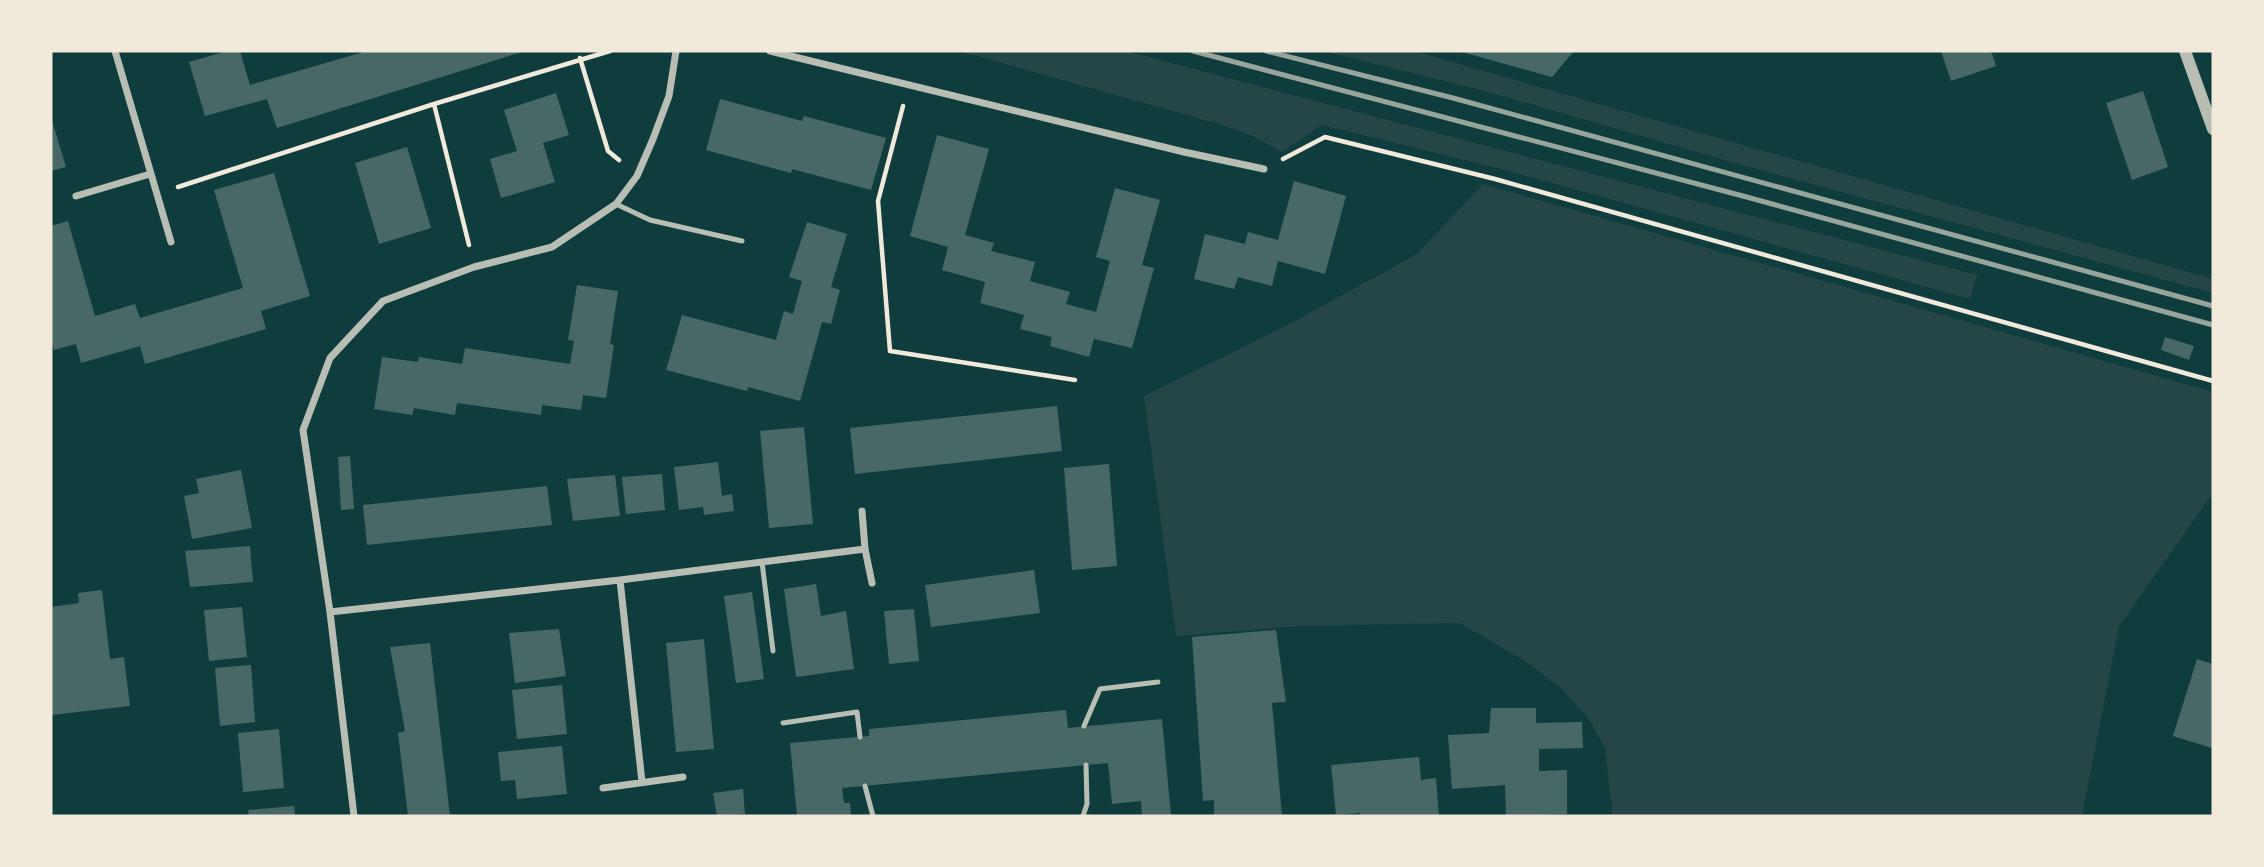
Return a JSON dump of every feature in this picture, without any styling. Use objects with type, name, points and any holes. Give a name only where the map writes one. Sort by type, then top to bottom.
[{"type":"street","points":[[115,51],[171,242]]},
{"type":"street","points":[[354,816],[330,612],[303,430],[330,358],[383,300],[474,267],[552,247],[616,204],[637,176],[669,96],[676,51]]},
{"type":"street","points":[[770,51],[1264,169]]},
{"type":"street","points":[[2185,51],[2213,130]]},
{"type":"street","points":[[76,196],[150,174]]},
{"type":"street","points":[[862,511],[865,549],[872,583]]},
{"type":"street","points":[[330,612],[620,580],[865,549]]},
{"type":"street","points":[[620,580],[642,782]]},
{"type":"street","points":[[603,788],[683,777]]},
{"type":"lane","points":[[616,204],[650,220],[743,241]]},
{"type":"lane","points":[[762,562],[773,651]]},
{"type":"lane","points":[[1084,726],[1100,689],[1158,682]]},
{"type":"lane","points":[[783,723],[857,712],[860,737]]},
{"type":"lane","points":[[1083,816],[1087,804],[1086,765]]},
{"type":"lane","points":[[865,786],[873,816]]},
{"type":"path","points":[[157,194],[434,104],[610,51]]},
{"type":"path","points":[[580,58],[608,150],[637,176]]},
{"type":"path","points":[[908,85],[878,201],[890,351],[1075,380]]},
{"type":"path","points":[[434,104],[474,267]]},
{"type":"path","points":[[1264,169],[1325,136],[1495,179],[2213,381]]},
{"type":"shaded area","points":[[959,51],[1126,51],[1977,275],[1970,299],[1505,170],[1322,125],[1281,152],[1253,136],[1219,124]]},
{"type":"shaded area","points":[[1323,51],[1414,51],[2213,279],[2213,293],[1731,162],[1489,92]]},
{"type":"shaded area","points":[[1483,184],[2213,392],[2213,493],[2119,626],[2082,816],[1613,816],[1605,748],[1589,719],[1563,690],[1528,663],[1460,623],[1298,626],[1176,636],[1144,396],[1297,320],[1417,254]]},
{"type":"building","points":[[227,51],[240,51],[250,85],[367,51],[525,51],[277,128],[267,99],[205,116],[189,62]]},
{"type":"building","points":[[1458,51],[1574,51],[1552,77]]},
{"type":"building","points":[[1941,51],[1991,51],[1996,66],[1951,81]]},
{"type":"building","points":[[2143,91],[2168,167],[2132,180],[2106,103]]},
{"type":"building","points":[[556,93],[569,135],[543,143],[555,182],[501,198],[490,159],[517,151],[504,110]]},
{"type":"building","points":[[720,99],[802,121],[804,116],[886,138],[871,190],[792,169],[791,173],[706,150]]},
{"type":"building","points":[[51,117],[66,167],[51,171]]},
{"type":"building","points":[[937,135],[989,149],[965,235],[994,243],[991,251],[1035,262],[1030,281],[1070,292],[1066,304],[1096,312],[1110,261],[1096,257],[1115,188],[1160,200],[1142,265],[1154,268],[1132,348],[1094,339],[1089,357],[1050,346],[1052,337],[1020,329],[1024,315],[980,303],[985,282],[942,270],[948,247],[910,236]]},
{"type":"building","points":[[407,147],[431,228],[379,244],[355,163]]},
{"type":"building","points":[[274,173],[310,296],[261,311],[266,329],[145,364],[140,346],[81,363],[76,344],[54,350],[51,340],[51,226],[68,221],[95,316],[135,304],[140,318],[243,288],[214,190]]},
{"type":"building","points":[[1294,181],[1346,196],[1325,274],[1278,261],[1272,286],[1238,277],[1234,289],[1194,279],[1205,234],[1245,244],[1248,232],[1278,240]]},
{"type":"building","points":[[807,222],[847,234],[831,287],[840,290],[831,324],[822,322],[800,401],[748,387],[747,391],[666,370],[682,315],[776,340],[784,311],[793,314],[802,281],[789,277]]},
{"type":"building","points":[[577,285],[618,291],[606,398],[583,395],[581,410],[542,405],[541,415],[457,403],[455,415],[414,408],[412,415],[374,409],[382,357],[418,362],[419,357],[462,364],[465,348],[570,364],[574,341],[568,340]]},
{"type":"building","points":[[2165,337],[2194,346],[2189,360],[2161,350]]},
{"type":"building","points":[[1057,406],[1062,451],[855,474],[850,428]]},
{"type":"building","points":[[804,427],[813,524],[769,528],[760,431]]},
{"type":"building","points":[[350,456],[354,509],[341,510],[338,457]]},
{"type":"building","points":[[718,462],[722,496],[732,494],[734,511],[704,515],[703,507],[679,510],[674,467]]},
{"type":"building","points":[[1109,464],[1117,566],[1072,570],[1064,468]]},
{"type":"building","points":[[241,470],[252,528],[192,539],[184,496],[199,493],[196,479]]},
{"type":"building","points":[[662,474],[665,510],[626,514],[622,477]]},
{"type":"building","points":[[615,475],[620,516],[573,521],[567,479]]},
{"type":"building","points":[[547,486],[552,525],[367,545],[363,505]]},
{"type":"building","points":[[250,546],[253,582],[190,587],[185,551]]},
{"type":"building","points":[[1034,570],[1040,613],[931,627],[925,585]]},
{"type":"building","points":[[816,584],[821,616],[846,611],[854,669],[796,677],[784,589]]},
{"type":"building","points":[[102,590],[110,659],[124,657],[130,706],[51,715],[51,607],[79,603],[78,593]]},
{"type":"building","points":[[752,592],[764,679],[736,683],[724,596]]},
{"type":"building","points":[[242,607],[247,657],[209,661],[204,610]]},
{"type":"building","points":[[914,609],[919,661],[889,664],[884,611]]},
{"type":"building","points":[[559,629],[566,676],[515,683],[509,633]]},
{"type":"building","points":[[1276,630],[1286,702],[1272,703],[1282,816],[1214,816],[1214,800],[1203,801],[1192,637]]},
{"type":"building","points":[[704,639],[714,749],[676,752],[666,643]]},
{"type":"building","points":[[430,643],[450,816],[408,816],[398,733],[405,731],[390,647]]},
{"type":"building","points":[[2197,659],[2213,664],[2212,748],[2173,736]]},
{"type":"building","points":[[251,665],[255,722],[220,726],[215,668]]},
{"type":"building","points":[[562,685],[567,734],[517,739],[512,690]]},
{"type":"building","points":[[1491,708],[1536,708],[1536,723],[1582,722],[1583,748],[1539,749],[1539,771],[1567,770],[1567,814],[1506,816],[1505,785],[1452,789],[1448,735],[1489,733]]},
{"type":"building","points":[[1066,710],[1068,728],[1162,719],[1171,816],[1142,816],[1141,801],[1112,804],[1108,763],[842,788],[844,803],[850,803],[851,816],[797,816],[790,743],[869,736],[869,729]]},
{"type":"building","points":[[279,729],[284,788],[243,792],[238,733]]},
{"type":"building","points":[[562,746],[567,794],[517,799],[515,780],[501,781],[498,752]]},
{"type":"building","points":[[1419,757],[1421,780],[1436,778],[1439,816],[1360,816],[1360,813],[1336,815],[1331,765]]},
{"type":"building","points":[[743,789],[745,814],[717,816],[713,793]]},
{"type":"building","points":[[294,806],[295,816],[249,816],[248,810]]},
{"type":"railway","points":[[1193,51],[1743,196],[2213,325]]},
{"type":"railway","points":[[1266,51],[1453,98],[2213,306]]}]
